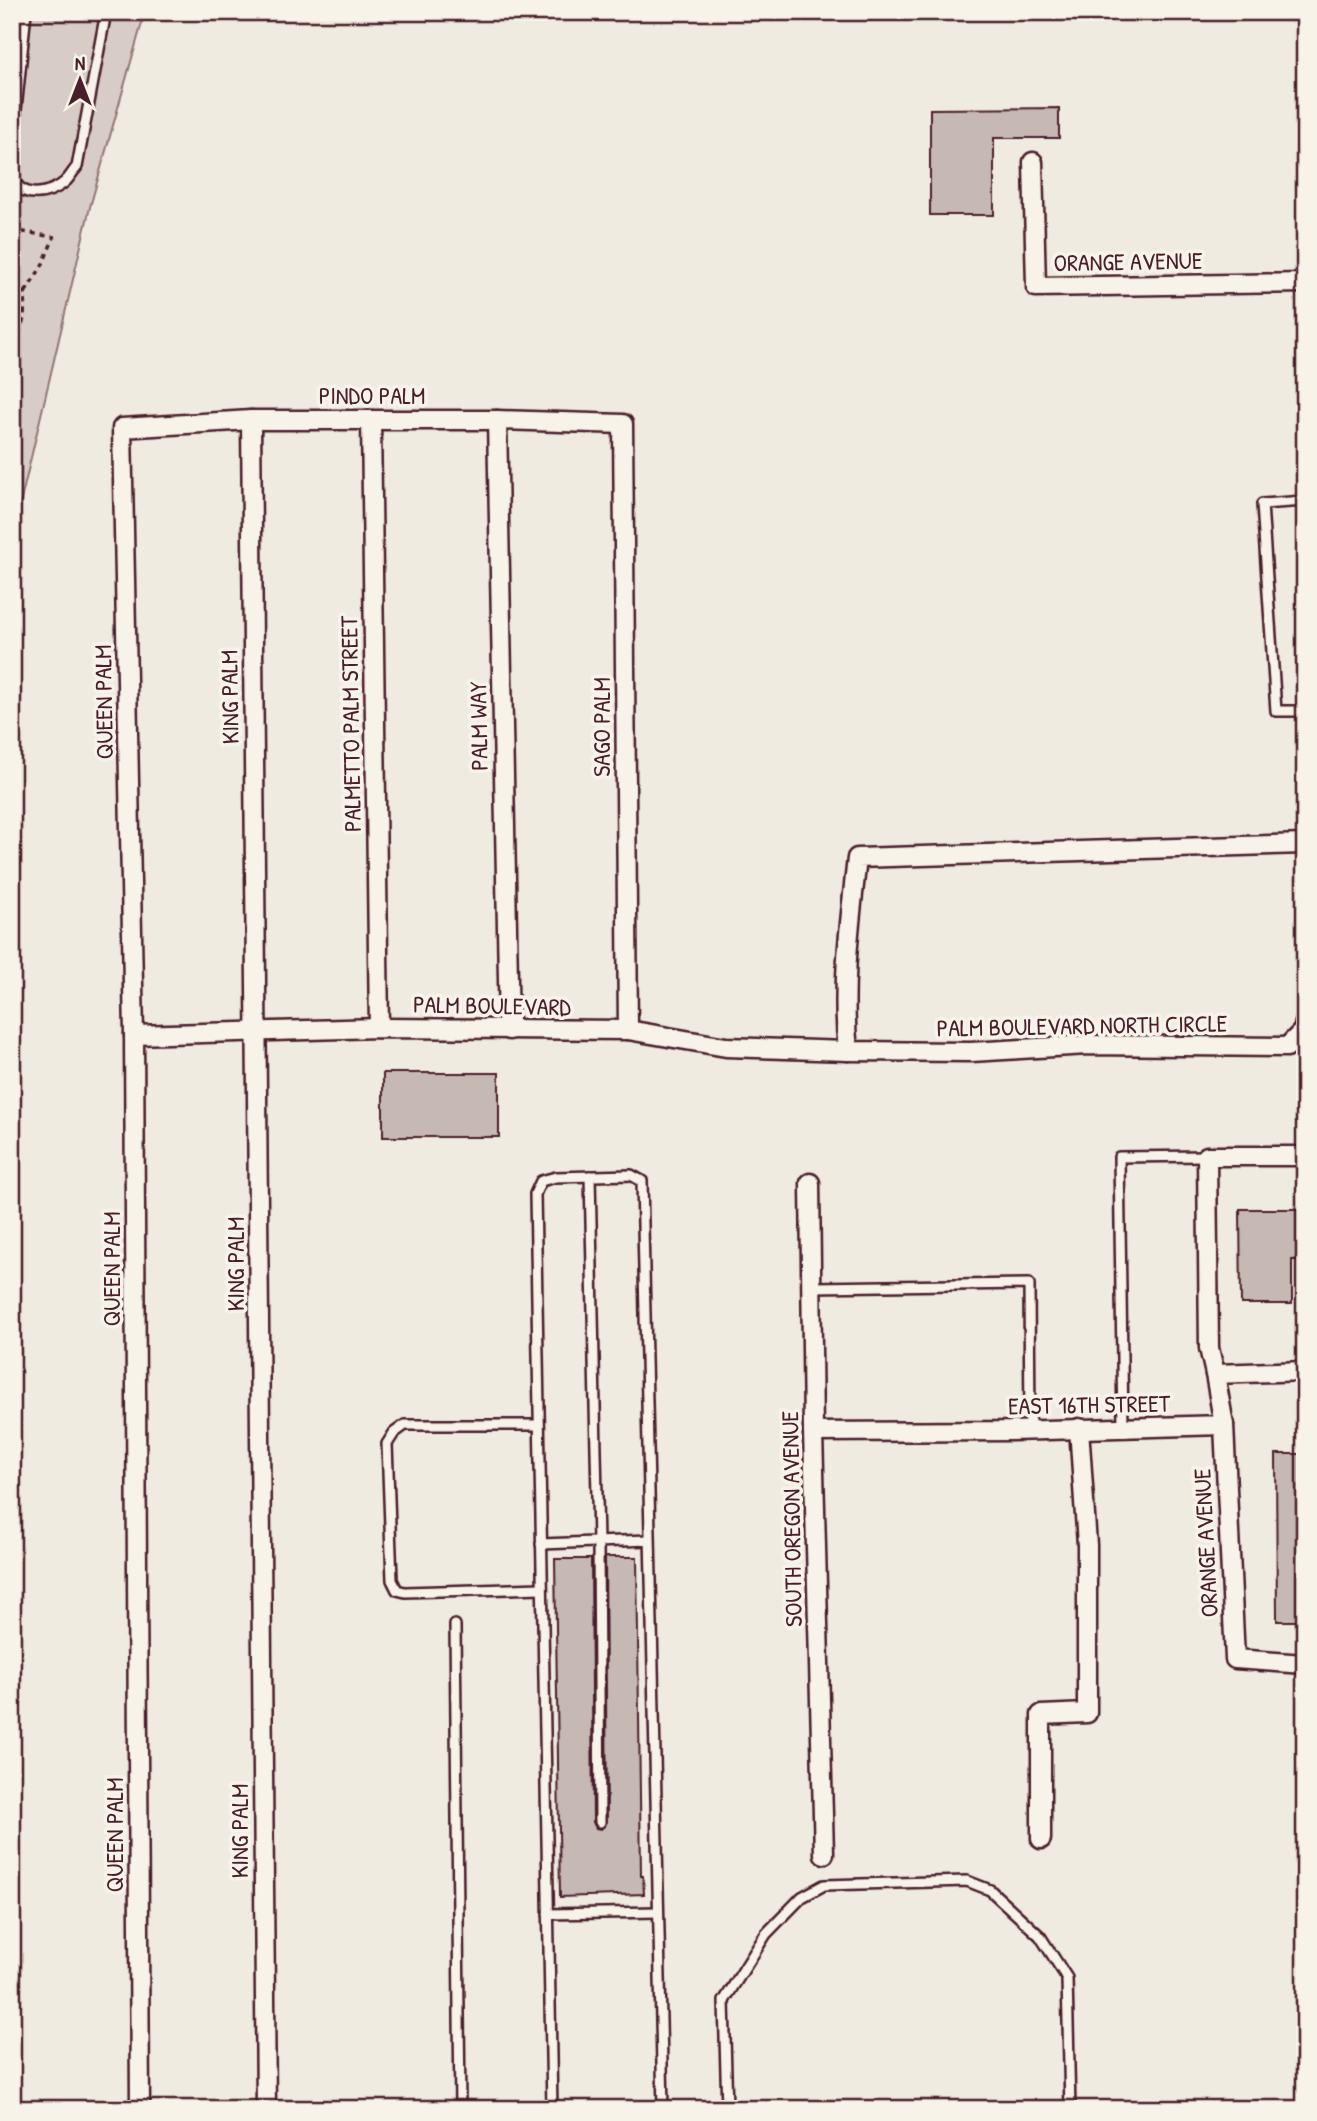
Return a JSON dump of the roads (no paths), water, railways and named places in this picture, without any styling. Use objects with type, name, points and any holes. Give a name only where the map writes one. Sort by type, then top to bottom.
[{"type":"street","name":"ORANGE AVENUE","points":[[1033,162],[1036,287],[1305,283]]},
{"type":"street","name":"PINDO PALM","points":[[122,428],[251,420],[497,420],[623,424]]},
{"type":"street","name":"KING PALM","points":[[251,420],[266,2109]]},
{"type":"street","name":"PALMETTO PALM STREET","points":[[371,420],[379,1027]]},
{"type":"street","name":"PALM WAY","points":[[497,420],[509,1030]]},
{"type":"street","name":"SAGO PALM","points":[[623,424],[628,1030]]},
{"type":"street","name":"QUEEN PALM","points":[[122,428],[134,1035],[140,2109]]},
{"type":"street","points":[[848,1051],[844,1011],[849,926],[857,858],[1305,844]]},
{"type":"street","name":"PALM BOULEVARD NORTH CIRCLE","points":[[848,1051],[971,1052],[1088,1045],[1287,1047],[1303,1031],[1305,1023]]},
{"type":"street","name":"PALM BOULEVARD","points":[[134,1035],[379,1027],[628,1030],[726,1047],[848,1051]]},
{"type":"street","points":[[1224,1425],[1209,1348],[1207,1156],[1305,1156]]},
{"type":"street","name":"SOUTH OREGON AVENUE","points":[[810,1183],[813,1432],[824,1854]]},
{"type":"street","points":[[1215,1374],[1305,1371]]},
{"type":"street","name":"ORANGE AVENUE","points":[[1224,1425],[1235,1659],[1305,1664]]},
{"type":"street","name":"EAST 16TH STREET","points":[[813,1432],[1224,1425]]},
{"type":"street","points":[[1041,1839],[1041,1715],[1087,1713],[1087,1545],[1079,1428]]},
{"type":"lane","points":[[12,149],[26,12]]},
{"type":"lane","points":[[12,173],[14,182],[22,191],[45,193],[67,180],[77,167],[106,12]]},
{"type":"lane","points":[[1305,501],[1262,504],[1276,711],[1305,711]]},
{"type":"lane","points":[[1123,1427],[1119,1157],[1207,1156]]},
{"type":"lane","points":[[552,2109],[535,1194],[541,1181],[556,1177],[631,1175],[642,1181],[663,2109]]},
{"type":"lane","points":[[590,1176],[598,1542],[600,1822]]},
{"type":"lane","points":[[813,1287],[1029,1284],[1030,1430]]},
{"type":"lane","points":[[539,1425],[405,1425],[394,1433],[387,1444],[392,1580],[397,1590],[405,1592],[542,1588]]},
{"type":"lane","points":[[541,1544],[649,1540]]},
{"type":"lane","points":[[455,1625],[460,2109]]},
{"type":"lane","points":[[727,2109],[724,2001],[766,1934],[802,1897],[824,1885],[967,1881],[990,1890],[1040,1936],[1067,1978],[1070,2109]]},
{"type":"lane","points":[[548,1913],[658,1912]]}]
